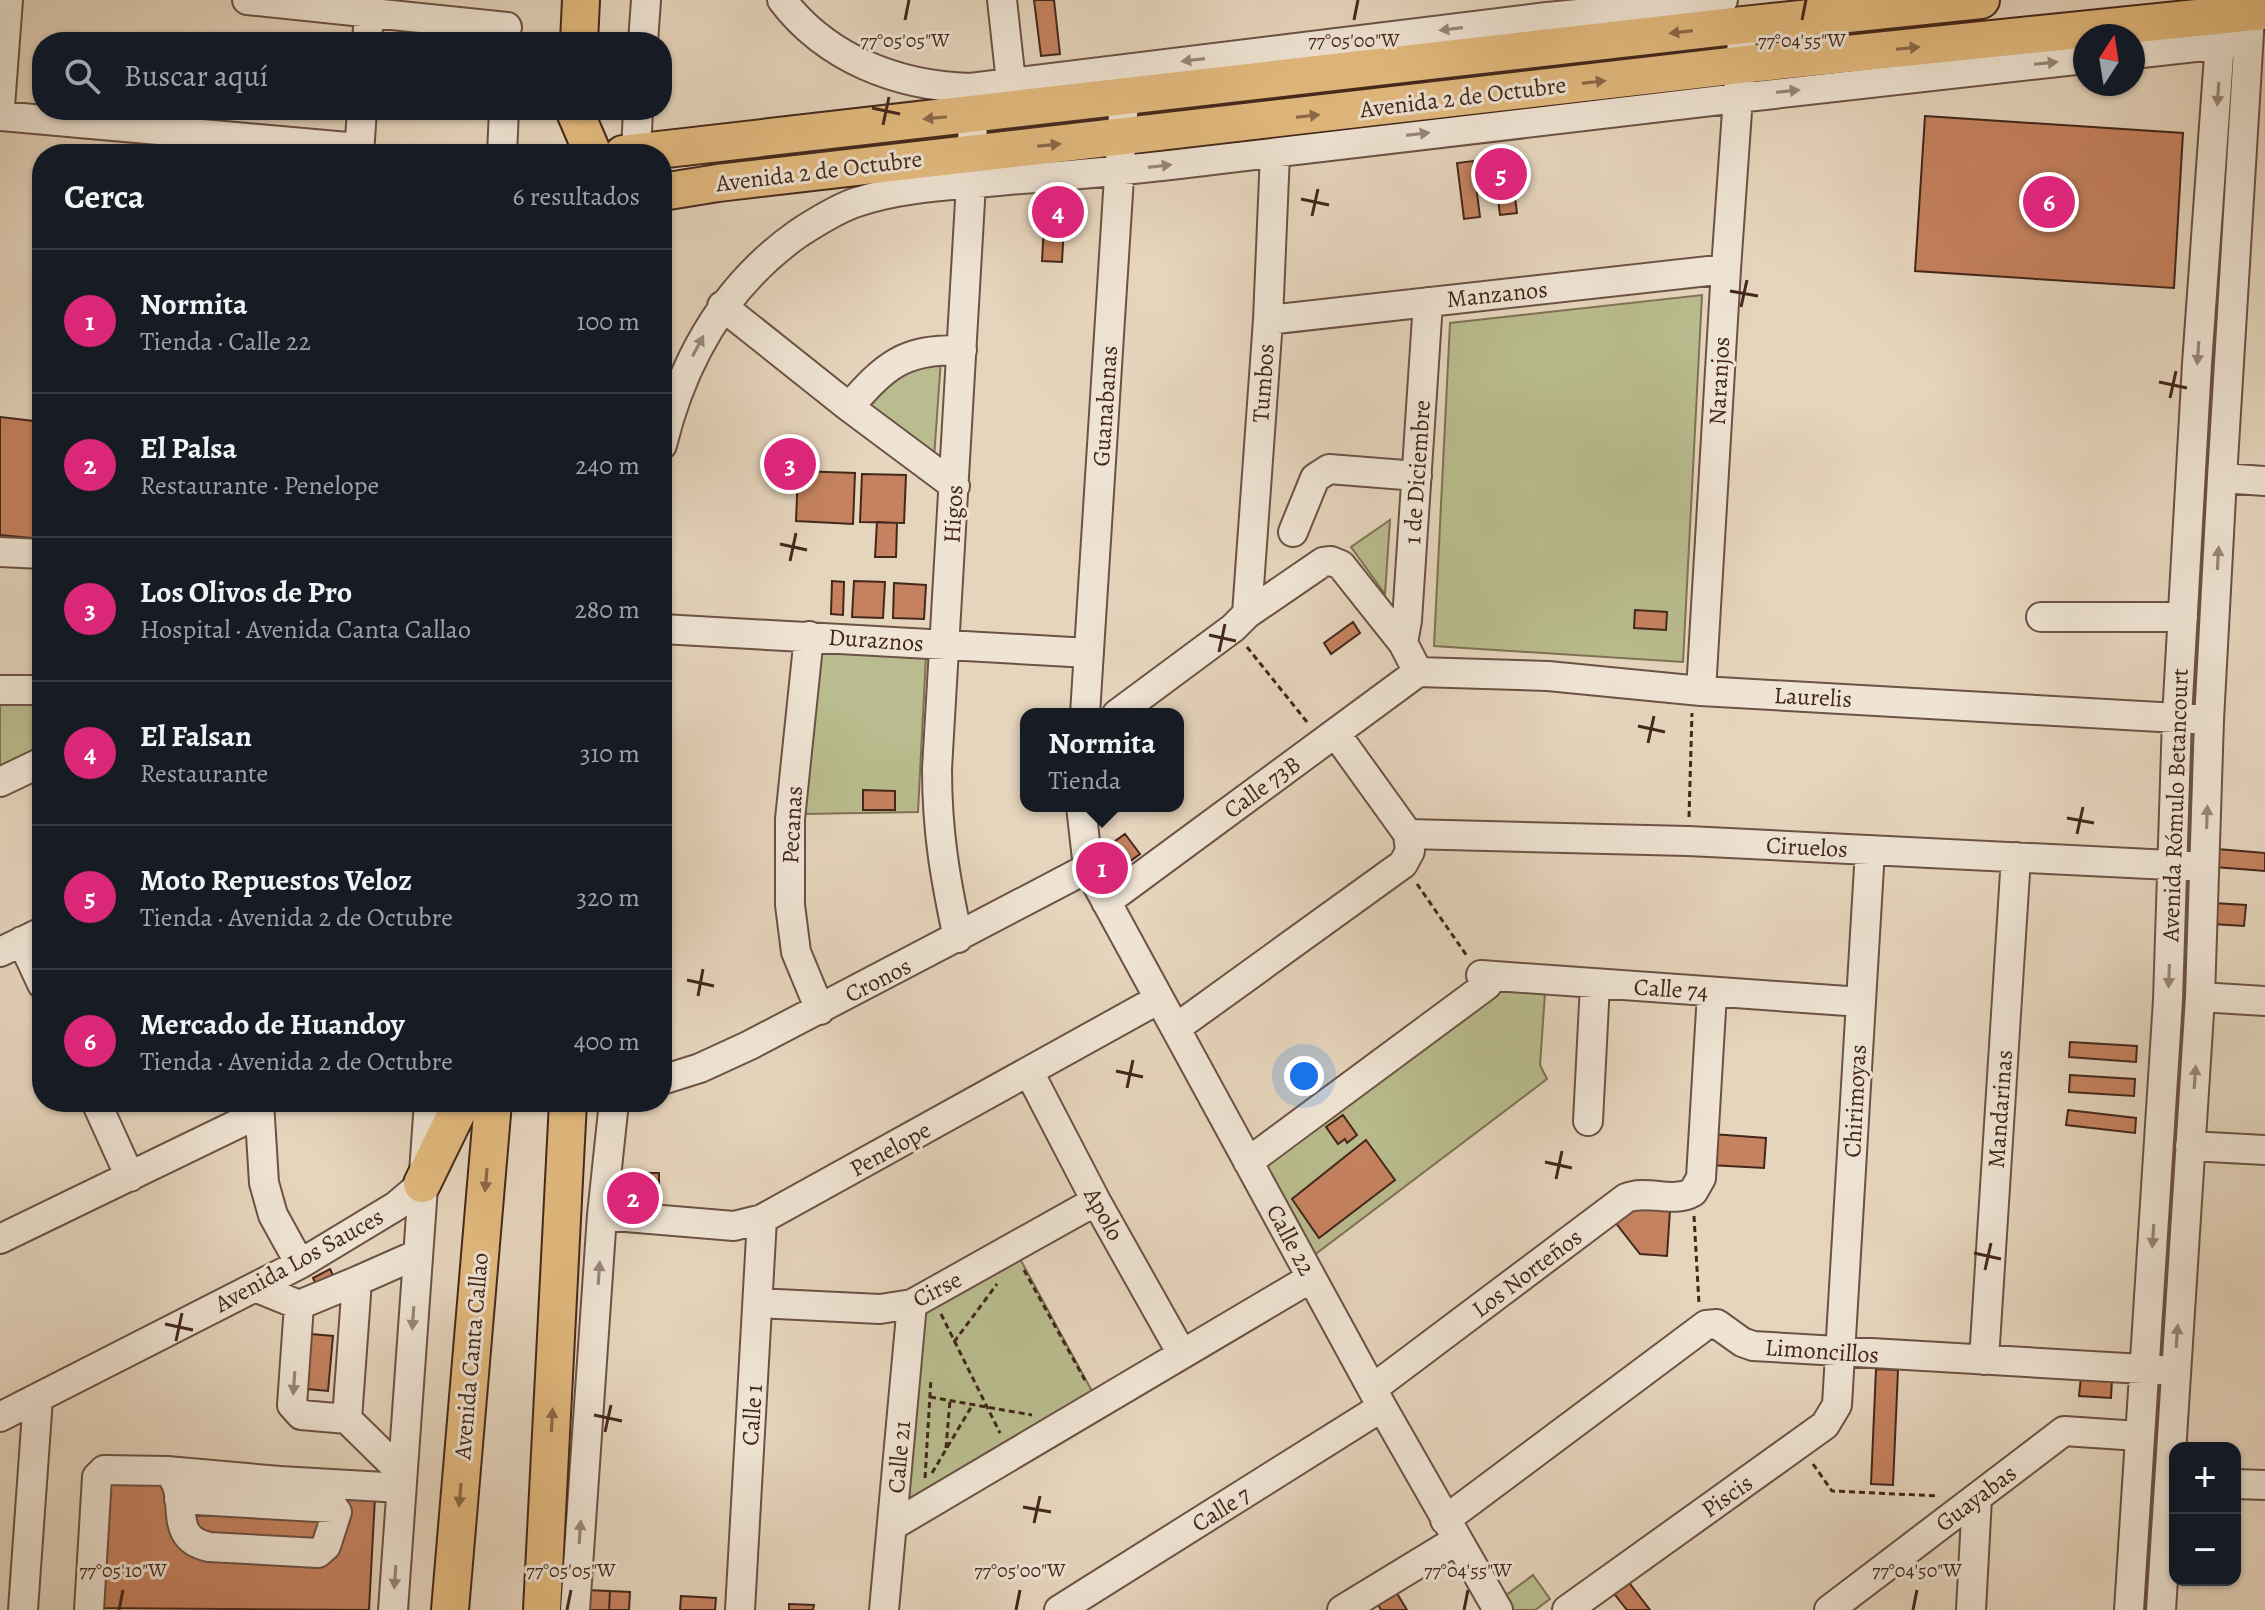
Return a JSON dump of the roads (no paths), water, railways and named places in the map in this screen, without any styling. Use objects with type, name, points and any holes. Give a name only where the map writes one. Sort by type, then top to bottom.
[{"type":"main road","points":[[579,32],[581,0]]},
{"type":"main road","name":"Avenida 2 de Octubre","points":[[672,146],[972,101],[1124,98],[1733,12],[1981,0]]},
{"type":"main road","name":"Avenida 2 de Octubre","points":[[672,194],[1120,154],[2244,21]]},
{"type":"main road","points":[[567,144],[573,120]]},
{"type":"main road","points":[[579,120],[589,144]]},
{"type":"main road","points":[[422,1184],[457,1112]]},
{"type":"main road","name":"Avenida Canta Callao","points":[[450,1610],[492,1112]]},
{"type":"main road","points":[[542,1610],[567,1112]]},
{"type":"street","points":[[0,106],[8,0]]},
{"type":"street","points":[[247,0],[508,23]]},
{"type":"street","points":[[644,32],[646,0]]},
{"type":"street","points":[[782,0],[823,41],[873,70],[972,101],[1011,82],[1002,0]]},
{"type":"street","name":"Avenida 2 de Octubre","points":[[1011,82],[1546,9],[1733,12]]},
{"type":"street","name":"Naranjos","points":[[1697,690],[1738,81],[1733,12]]},
{"type":"street","points":[[368,32],[369,13]]},
{"type":"street","points":[[2145,50],[2244,21]]},
{"type":"street","name":"Avenida Rómulo Betancourt","points":[[2173,1442],[2200,997],[2209,720],[2244,21]]},
{"type":"street","name":"Avenida Rómulo Betancourt","points":[[2129,1610],[2161,1125],[2174,866],[2177,718],[2197,364],[2244,21]]},
{"type":"street","name":"Avenida 2 de Octubre","points":[[1120,154],[1275,153],[1738,81],[2073,60]]},
{"type":"street","name":"Guanabanas","points":[[1085,708],[1124,98]]},
{"type":"street","name":"Higos","points":[[958,938],[943,869],[937,812],[937,769],[955,486],[972,101]]},
{"type":"street","points":[[0,116],[32,119]]},
{"type":"street","points":[[41,120],[287,144]]},
{"type":"street","points":[[360,144],[361,120]]},
{"type":"street","points":[[502,144],[504,120]]},
{"type":"street","points":[[631,144],[636,120]]},
{"type":"street","name":"Tumbos","points":[[1240,621],[1268,320],[1275,153]]},
{"type":"street","points":[[672,411],[681,381],[699,343],[722,306],[750,274],[779,248],[817,221],[853,203],[971,168]]},
{"type":"street","name":"Manzanos","points":[[1268,320],[1726,269]]},
{"type":"street","name":"1 de Diciembre","points":[[1403,643],[1428,302]]},
{"type":"street","points":[[722,306],[955,486]]},
{"type":"street","points":[[849,407],[880,372],[902,359],[939,350],[962,350]]},
{"type":"street","points":[[1293,532],[1315,478],[1321,472],[1329,469],[1417,476]]},
{"type":"street","points":[[2222,478],[2265,481]]},
{"type":"street","points":[[0,552],[32,554]]},
{"type":"street","points":[[1125,708],[1240,621],[1323,562],[1331,561],[1341,565],[1403,643],[1418,672]]},
{"type":"street","points":[[2041,617],[2183,617]]},
{"type":"street","name":"Duraznos","points":[[672,629],[1089,653]]},
{"type":"street","name":"Pecanas","points":[[809,636],[790,819],[790,905],[796,952],[820,1010]]},
{"type":"street","name":"Laurelis","points":[[1418,672],[1548,676],[1697,690],[2209,720]]},
{"type":"street","name":"Calle 73B","points":[[1106,902],[1418,672]]},
{"type":"street","points":[[0,690],[32,690]]},
{"type":"street","points":[[1176,1028],[1403,864],[1410,851],[1408,834],[1330,738]]},
{"type":"street","points":[[0,782],[32,767]]},
{"type":"street","points":[[1082,812],[1088,868]]},
{"type":"street","name":"Ciruelos","points":[[1408,834],[1688,841],[2205,867]]},
{"type":"street","name":"Chirimoyas","points":[[1840,1352],[1870,850]]},
{"type":"street","name":"Mandarinas","points":[[1984,1360],[2016,857]]},
{"type":"street","name":"Cronos","points":[[672,1076],[725,1057],[820,1010],[1088,868]]},
{"type":"street","name":"Calle 22","points":[[1088,868],[1377,1398],[1498,1610]]},
{"type":"street","points":[[21,942],[32,964]]},
{"type":"street","name":"Calle 74","points":[[1248,1162],[1484,980],[1595,984],[1861,1002]]},
{"type":"street","points":[[1588,1121],[1595,984]]},
{"type":"street","name":"Los Norteños","points":[[1377,1398],[1626,1198],[1641,1194],[1679,1197],[1693,1192],[1701,1178],[1712,993]]},
{"type":"street","points":[[2200,997],[2265,1001]]},
{"type":"street","name":"Penelope","points":[[602,1215],[734,1226],[762,1219],[1159,999]]},
{"type":"street","name":"Apolo","points":[[1029,1072],[1096,1201],[1182,1354]]},
{"type":"street","points":[[101,1112],[130,1177]]},
{"type":"street","points":[[0,1239],[130,1177],[252,1112]]},
{"type":"street","points":[[259,1112],[264,1183],[273,1215],[300,1264]]},
{"type":"street","points":[[393,1610],[428,1112]]},
{"type":"street","points":[[575,1610],[602,1215],[613,1112]]},
{"type":"street","points":[[2190,1146],[2265,1150]]},
{"type":"street","name":"Avenida Los Sauces","points":[[0,1417],[300,1264],[396,1206],[422,1184]]},
{"type":"street","name":"Cirse","points":[[759,1303],[923,1312],[1096,1201]]},
{"type":"street","name":"Calle 1","points":[[740,1610],[762,1219]]},
{"type":"street","points":[[353,1232],[386,1267]]},
{"type":"street","points":[[255,1287],[299,1305],[418,1254]]},
{"type":"street","points":[[892,1526],[1311,1278]]},
{"type":"street","points":[[347,1419],[357,1281]]},
{"type":"street","points":[[299,1305],[292,1405],[295,1412],[347,1419],[402,1481]]},
{"type":"street","name":"Calle 21","points":[[884,1610],[892,1526],[923,1312]]},
{"type":"street","name":"Limoncillos","points":[[1451,1530],[1706,1325],[1717,1324],[1753,1346],[2175,1371]]},
{"type":"street","name":"Piscis","points":[[1567,1610],[1825,1425],[1837,1405],[1840,1352]]},
{"type":"street","points":[[23,1610],[38,1398]]},
{"type":"street","name":"Calle 7","points":[[1059,1610],[1100,1600],[1377,1398]]},
{"type":"street","name":"Guayabas","points":[[1829,1610],[2064,1431],[2139,1436]]},
{"type":"street","points":[[89,1610],[97,1477],[100,1472],[111,1468],[402,1481]]},
{"type":"street","points":[[167,1471],[177,1483],[179,1499],[184,1531],[198,1544],[209,1547],[318,1553],[326,1546],[337,1512],[334,1508],[179,1499]]},
{"type":"street","points":[[2241,1484],[2265,1485]]},
{"type":"street","points":[[1971,1610],[1977,1498]]},
{"type":"street","name":"Avenida Rómulo Betancourt","points":[[2161,1610],[2169,1514]]},
{"type":"street","points":[[1342,1610],[1451,1530]]},
{"type":"place","name":"Moto Repuestos Veloz","points":[[1501,174]]},
{"type":"place","name":"Mercado de Huandoy","points":[[2049,202]]},
{"type":"place","name":"El Falsan","points":[[1058,212]]},
{"type":"place","name":"Los Olivos de Pro","points":[[790,464]]},
{"type":"place","name":"Normita","points":[[1102,868]]},
{"type":"place","name":"El Palsa","points":[[633,1198]]}]
